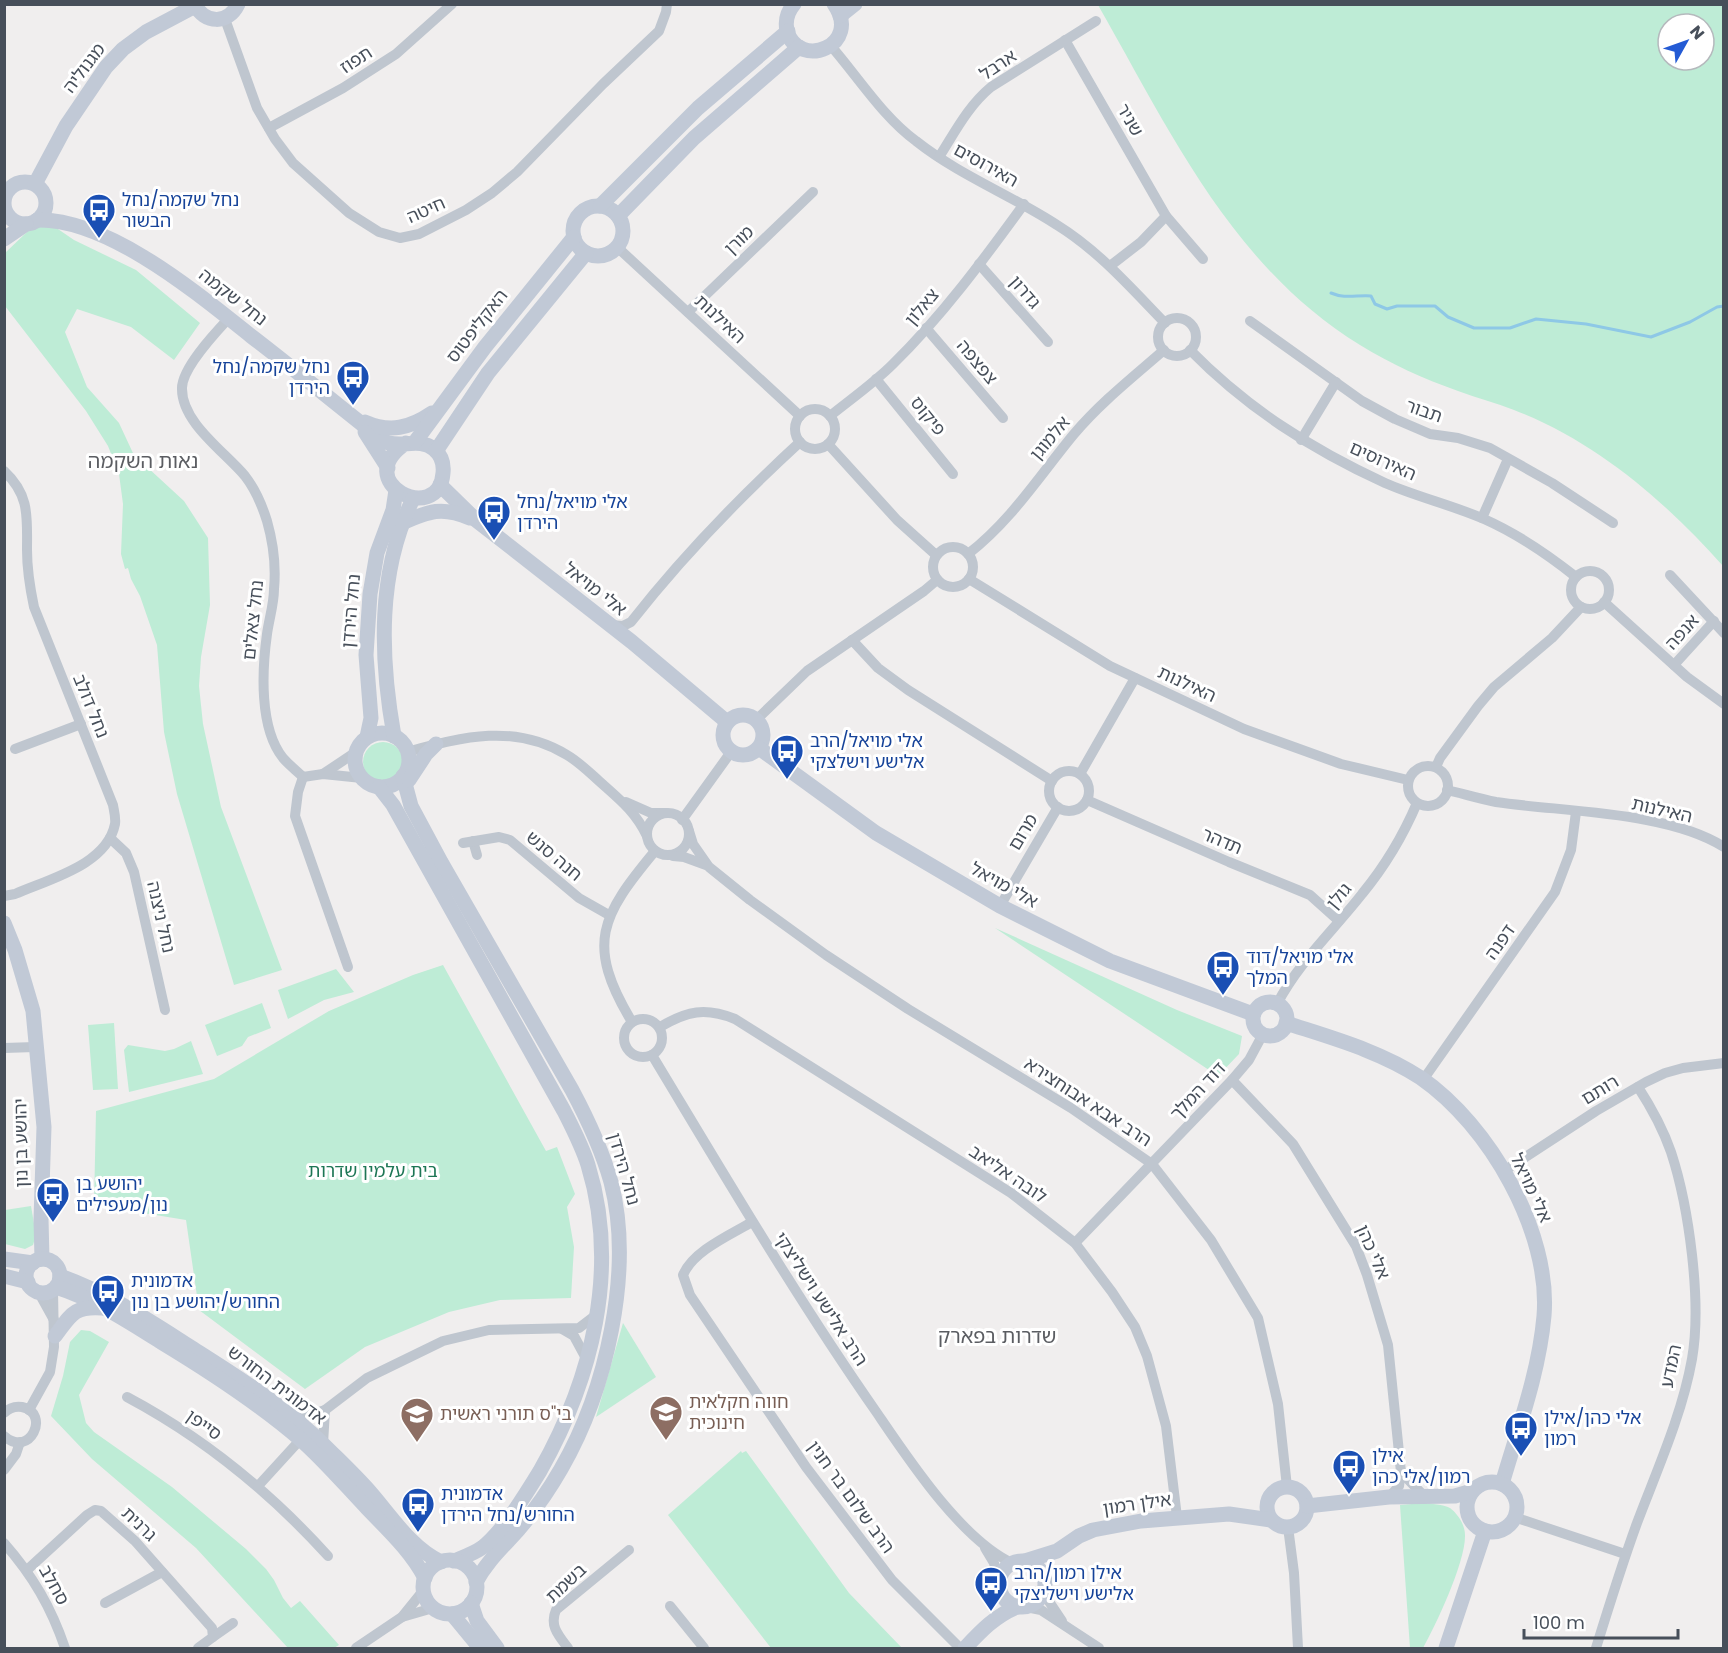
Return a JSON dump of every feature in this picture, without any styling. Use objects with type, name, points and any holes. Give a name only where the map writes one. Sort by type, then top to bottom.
[{"type":"main road","points":[[195,5],[204,17],[218,20],[225,19],[235,11],[238,4]]},
{"type":"main road","points":[[794,4],[787,18],[788,32],[799,47],[815,52],[831,46],[840,32],[837,10],[855,4]]},
{"type":"main road","name":"מגנוליה","points":[[35,184],[66,126],[106,67],[123,49],[146,32],[195,5]]},
{"type":"main road","points":[[600,206],[698,108],[788,32]]},
{"type":"main road","points":[[618,216],[694,138],[799,47]]},
{"type":"main road","points":[[4,239],[32,222],[42,214],[46,201],[42,191],[35,184],[22,182],[8,186],[5,213],[13,219],[32,222]]},
{"type":"main road","name":"נחל שקמה","points":[[46,201],[81,226],[142,256],[173,276],[377,436],[389,443],[410,443]]},
{"type":"main road","points":[[588,207],[608,207],[618,216],[623,232],[617,247],[608,254],[599,256],[586,253],[578,247],[573,230],[576,217],[588,207]]},
{"type":"main road","name":"נחל שקמה","points":[[32,222],[57,220],[81,226]]},
{"type":"main road","name":"האקליפטוס","points":[[410,443],[574,237]]},
{"type":"main road","points":[[436,451],[488,374],[586,253]]},
{"type":"main road","points":[[351,416],[374,426],[393,429],[421,421],[440,406]]},
{"type":"main road","name":"נחל שקמה","points":[[351,416],[367,435],[388,468]]},
{"type":"main road","points":[[449,432],[445,456],[450,476],[460,497],[476,520]]},
{"type":"main road","points":[[410,443],[426,444],[436,451],[444,471],[440,485],[429,496],[413,499],[396,490],[388,477],[388,468],[394,452],[410,443]]},
{"type":"main road","name":"אלי מויאל","points":[[440,485],[476,520],[632,642],[728,722]]},
{"type":"main road","name":"נחל הירדן","points":[[367,737],[371,718],[366,655],[370,594],[377,553],[393,510],[396,490]]},
{"type":"main road","name":"נחל הירדן","points":[[393,733],[383,655],[384,622],[393,553],[402,523],[413,499]]},
{"type":"main road","points":[[402,523],[434,510],[454,512],[476,520]]},
{"type":"main road","points":[[739,716],[756,720],[763,736],[759,748],[744,755],[731,752],[723,738],[728,722],[739,716]]},
{"type":"main road","points":[[380,733],[393,733],[415,744],[436,744],[405,782],[379,787],[362,778],[357,770],[356,752],[367,737],[380,733]]},
{"type":"main road","points":[[393,733],[408,752],[405,782]]},
{"type":"main road","name":"אלי מויאל","points":[[759,748],[876,833],[1000,906],[1110,960],[1253,1014]]},
{"type":"main road","name":"נחל הירדן","points":[[405,782],[411,806],[441,862],[590,1124],[612,1185],[618,1222],[619,1265],[615,1313],[608,1348],[587,1414],[563,1467],[542,1499],[520,1528],[484,1567],[476,1582]]},
{"type":"main road","name":"נחל הירדן","points":[[379,787],[393,805],[580,1142],[588,1167],[599,1223],[601,1272],[591,1347],[569,1410],[534,1481],[510,1516],[483,1547],[448,1561]]},
{"type":"main road","name":"יהושע בן נון","points":[[4,923],[10,951],[33,1011],[44,1127],[38,1261],[27,1271],[47,1285]]},
{"type":"main road","points":[[1277,1004],[1285,1011],[1286,1023],[1279,1034],[1263,1035],[1256,1027],[1253,1014],[1262,1005],[1277,1004]]},
{"type":"main road","name":"אלי מויאל","points":[[1286,1023],[1348,1042],[1423,1080],[1463,1115],[1500,1162],[1525,1213],[1537,1248],[1544,1314],[1535,1366],[1502,1484]]},
{"type":"main road","points":[[4,1259],[48,1260],[56,1265],[47,1285],[4,1276]]},
{"type":"main road","name":"אדמונית החורש","points":[[47,1285],[76,1293],[107,1309],[232,1388],[300,1440],[391,1532],[418,1565],[424,1585]]},
{"type":"main road","name":"אדמונית החורש","points":[[47,1285],[99,1293],[143,1317],[227,1370],[290,1416],[323,1444],[368,1489],[421,1550],[448,1561]]},
{"type":"main road","points":[[55,1330],[75,1311],[87,1307],[107,1309]]},
{"type":"main road","points":[[1307,1506],[1389,1497],[1455,1496],[1472,1491],[1486,1483],[1502,1484],[1510,1490],[1515,1499],[1515,1517],[1510,1524],[1503,1530],[1494,1532],[1485,1531],[1473,1523],[1468,1513],[1468,1499],[1472,1491]]},
{"type":"main road","points":[[1287,1487],[1298,1491],[1307,1506],[1300,1522],[1288,1527],[1271,1520],[1267,1510],[1269,1499],[1276,1490],[1287,1487]]},
{"type":"main road","points":[[1431,1496],[1448,1499],[1468,1513]]},
{"type":"main road","name":"אילן רמון","points":[[1229,1514],[1269,1499]]},
{"type":"main road","name":"אילן רמון","points":[[1019,1562],[1057,1551],[1079,1536],[1093,1530],[1141,1521],[1229,1514],[1271,1520]]},
{"type":"main road","points":[[1446,1648],[1485,1531]]},
{"type":"main road","points":[[965,1648],[988,1623],[1002,1613],[1038,1601],[1057,1551]]},
{"type":"main road","points":[[448,1561],[469,1568],[476,1582],[477,1592],[471,1604],[464,1610],[452,1614],[440,1612],[427,1601],[424,1585],[429,1570],[448,1561]]},
{"type":"main road","points":[[988,1623],[996,1608],[1002,1572],[1019,1562],[1038,1567],[1044,1585]]},
{"type":"main road","points":[[1000,1589],[1010,1604],[1022,1607]]},
{"type":"main road","points":[[471,1604],[477,1621],[497,1648]]},
{"type":"main road","points":[[452,1614],[480,1648]]},
{"type":"street","name":"תפוז","points":[[269,128],[343,88],[396,54],[452,4]]},
{"type":"street","name":"חיטה","points":[[225,19],[257,108],[293,164],[349,213],[379,232],[400,238],[418,234],[492,194],[659,31],[667,4]]},
{"type":"street","name":"ארבל","points":[[939,157],[965,115],[979,98],[1096,21]]},
{"type":"street","name":"שניר","points":[[1065,40],[1166,216],[1203,260]]},
{"type":"street","name":"האירוסים","points":[[831,46],[885,112],[914,141],[1060,226],[1110,266],[1165,323]]},
{"type":"street","name":"מורן","points":[[688,312],[813,192]]},
{"type":"street","name":"צאלון","points":[[830,417],[893,364],[979,264],[1024,204]]},
{"type":"street","points":[[1110,266],[1141,242],[1166,216]]},
{"type":"street","name":"האילנות","points":[[617,247],[800,416]]},
{"type":"street","name":"גדרון","points":[[979,264],[1048,342]]},
{"type":"street","name":"נחל צאלים","points":[[229,318],[199,354],[186,374],[182,383],[182,393],[189,414],[203,433],[247,478],[259,499],[268,523],[275,568],[274,592],[267,634],[264,705],[269,729],[283,757],[303,777]]},
{"type":"street","points":[[1179,318],[1191,324],[1196,340],[1190,350],[1180,356],[1173,356],[1164,350],[1159,342],[1159,335],[1165,323],[1179,318]]},
{"type":"street","name":"תבור","points":[[1250,321],[1362,401],[1430,434],[1458,438],[1490,448],[1552,483],[1613,522]]},
{"type":"street","name":"צפצפה","points":[[926,327],[1002,418]]},
{"type":"street","name":"אלמוגן","points":[[968,554],[1005,520],[1075,432],[1164,350]]},
{"type":"street","name":"האירוסים","points":[[1190,350],[1255,408],[1301,440],[1386,483],[1482,518],[1507,530],[1543,550],[1576,577]]},
{"type":"street","name":"פיקוס","points":[[876,379],[953,474]]},
{"type":"street","points":[[1301,440],[1336,382]]},
{"type":"street","points":[[818,409],[830,417],[835,428],[834,435],[828,444],[818,449],[811,449],[800,442],[795,429],[800,416],[818,409]]},
{"type":"street","points":[[610,626],[623,626],[631,622],[667,577],[716,524],[800,442]]},
{"type":"street","points":[[828,444],[897,520],[936,555]]},
{"type":"street","points":[[1482,518],[1508,459]]},
{"type":"street","name":"נחל דולב","points":[[4,471],[14,480],[23,497],[28,520],[28,581],[34,607],[113,805],[116,821],[110,838]]},
{"type":"street","points":[[952,547],[957,547],[968,554],[972,569],[969,579],[960,585],[951,586],[937,579],[932,565],[936,555],[952,547]]},
{"type":"street","points":[[1589,571],[1601,575],[1609,592],[1604,602],[1596,608],[1581,607],[1571,592],[1576,577],[1589,571]]},
{"type":"street","name":"אנפה","points":[[1670,575],[1724,633]]},
{"type":"street","points":[[756,720],[807,671],[924,591],[937,579]]},
{"type":"street","name":"האילנות","points":[[969,579],[1110,666],[1244,729],[1341,764],[1408,780]]},
{"type":"street","points":[[1604,602],[1674,665],[1724,704]]},
{"type":"street","points":[[1436,767],[1440,758],[1494,687],[1552,638],[1581,607]]},
{"type":"street","name":"אנפה","points":[[1674,665],[1714,621]]},
{"type":"street","points":[[631,622],[632,642]]},
{"type":"street","points":[[852,640],[878,668],[908,690],[1052,781]]},
{"type":"street","points":[[1080,774],[1135,678]]},
{"type":"street","points":[[15,749],[81,724]]},
{"type":"street","points":[[408,752],[473,736],[495,735],[536,741],[567,755],[620,800],[639,818],[649,843],[656,850],[668,855],[675,854],[685,846],[689,838],[687,824],[673,813],[651,813],[620,800]]},
{"type":"street","points":[[323,774],[356,752]]},
{"type":"street","points":[[682,820],[731,752]]},
{"type":"street","points":[[1419,767],[1436,767],[1446,777],[1448,790],[1442,800],[1433,805],[1417,803],[1410,795],[1408,780],[1419,767]]},
{"type":"street","points":[[1062,772],[1080,774],[1088,782],[1087,800],[1082,807],[1072,811],[1058,807],[1049,794],[1052,781],[1062,772]]},
{"type":"street","points":[[348,967],[295,816],[298,792],[303,777],[323,774],[362,778]]},
{"type":"street","name":"האילנות","points":[[1448,790],[1495,802],[1674,826],[1724,847]]},
{"type":"street","name":"תדהר","points":[[1087,800],[1310,895],[1339,921]]},
{"type":"street","name":"גולן","points":[[1277,1004],[1289,981],[1362,895],[1389,857],[1417,803]]},
{"type":"street","name":"מרום","points":[[1000,906],[1058,807]]},
{"type":"street","name":"דפנה","points":[[1423,1080],[1555,892],[1570,850],[1576,812]]},
{"type":"street","points":[[647,836],[651,822],[659,815],[666,813]]},
{"type":"street","name":"הרב אבא אבוחצירא","points":[[689,831],[693,844],[709,867],[826,955],[908,1009],[1071,1108],[1152,1164],[1211,1240],[1258,1318],[1278,1404],[1287,1487]]},
{"type":"street","name":"חנה סנש","points":[[477,855],[468,842],[499,837],[510,840],[579,898],[609,915]]},
{"type":"street","points":[[4,896],[15,894],[84,864],[100,852],[110,838]]},
{"type":"street","name":"נחל ניצנה","points":[[110,838],[126,853],[134,872],[165,1010]]},
{"type":"street","points":[[632,1022],[615,995],[608,973],[604,935],[609,915],[621,893],[656,850]]},
{"type":"street","name":"הרב אבא אבוחצירא","points":[[668,855],[684,857],[709,867]]},
{"type":"street","name":"לובה אליאב","points":[[660,1027],[677,1017],[702,1011],[720,1013],[735,1019],[1011,1192],[1075,1243],[1135,1327],[1147,1356],[1166,1426],[1177,1518]]},
{"type":"street","points":[[643,1018],[649,1019],[660,1027],[663,1039],[661,1046],[652,1055],[642,1057],[635,1055],[626,1046],[624,1033],[632,1022],[643,1018]]},
{"type":"street","name":"דוד המלך","points":[[1075,1243],[1232,1080],[1249,1060],[1263,1035]]},
{"type":"street","points":[[4,1048],[36,1047]]},
{"type":"street","name":"הרב אלישע וישליצקי","points":[[652,1055],[752,1222],[853,1379],[896,1441],[940,1500],[983,1545],[1001,1558],[1019,1562]]},
{"type":"street","name":"רותם","points":[[1504,1171],[1596,1111],[1665,1073],[1683,1068],[1724,1063]]},
{"type":"street","name":"אלי כהן","points":[[1232,1080],[1293,1144],[1356,1246],[1388,1345],[1401,1473]]},
{"type":"street","name":"המדע","points":[[1596,1648],[1625,1554],[1676,1418],[1692,1358],[1696,1309],[1692,1256],[1683,1201],[1671,1151],[1638,1087]]},
{"type":"street","name":"הרב שלום בר חנין","points":[[752,1222],[699,1254],[687,1264],[682,1275],[690,1295],[807,1467],[892,1580],[960,1648]]},
{"type":"street","points":[[29,1410],[50,1372],[55,1330],[47,1285]]},
{"type":"street","points":[[47,1285],[55,1330]]},
{"type":"street","points":[[290,1416],[313,1414],[325,1410],[367,1378],[444,1341],[489,1330],[579,1328],[596,1315]]},
{"type":"street","points":[[562,1329],[574,1336],[587,1360]]},
{"type":"street","name":"סייפן","points":[[127,1397],[158,1413],[210,1448],[258,1486],[303,1528],[328,1556]]},
{"type":"street","points":[[4,1413],[19,1407],[29,1410],[36,1426],[31,1437],[20,1442],[9,1440],[4,1436]]},
{"type":"street","points":[[323,1444],[325,1410]]},
{"type":"street","points":[[258,1486],[300,1440]]},
{"type":"street","points":[[4,1470],[16,1454],[20,1442]]},
{"type":"street","points":[[1389,1497],[1399,1486],[1401,1473],[1431,1496]]},
{"type":"street","name":"גרנית","points":[[27,1570],[94,1510],[101,1511],[135,1541],[206,1620],[212,1628],[213,1637]]},
{"type":"street","points":[[1515,1517],[1625,1554]]},
{"type":"street","points":[[1288,1527],[1294,1573],[1298,1648]]},
{"type":"street","name":"סחלב","points":[[4,1543],[27,1570],[48,1603],[65,1648]]},
{"type":"street","name":"הרב אלישע וישליצקי","points":[[983,1545],[994,1563],[1000,1589]]},
{"type":"street","name":"בשמת","points":[[568,1648],[553,1627],[556,1610],[629,1550]]},
{"type":"street","points":[[105,1604],[162,1572]]},
{"type":"street","points":[[402,1617],[424,1585]]},
{"type":"street","points":[[1044,1585],[1048,1600],[1064,1624]]},
{"type":"street","points":[[670,1606],[704,1648]]},
{"type":"street","points":[[1022,1607],[1041,1610],[1099,1648]]},
{"type":"street","points":[[356,1648],[402,1617],[433,1608]]},
{"type":"street","points":[[198,1648],[233,1623]]},
{"type":"green space","points":[[1098,5],[1723,5],[1723,566],[1678,519],[1653,497],[1601,456],[1574,439],[1514,410],[1445,386],[1396,365],[1360,345],[1315,313],[1275,276],[1240,236],[1178,147]]},
{"type":"green space","points":[[37,226],[55,227],[74,240],[136,270],[200,323],[174,360],[131,327],[77,309],[65,332],[87,387],[119,423],[139,466],[146,466],[184,501],[208,538],[210,605],[201,657],[199,686],[203,724],[221,807],[282,970],[234,985],[177,794],[164,732],[157,645],[140,596],[128,568],[125,569],[121,554],[123,504],[119,474],[108,446],[86,411],[5,306],[5,253],[27,232]]},
{"type":"green space","points":[[383,742],[391,743],[397,748],[402,754],[402,770],[397,776],[391,781],[383,782],[375,781],[369,776],[364,770],[363,762],[364,754],[369,748],[375,743]]},
{"type":"green space","points":[[995,928],[1177,1010],[1242,1036],[1239,1054],[1218,1076]]},
{"type":"green space","name":"בית עלמין שדרות","points":[[443,965],[546,1151],[557,1147],[575,1194],[567,1207],[574,1247],[571,1298],[500,1300],[449,1312],[365,1347],[305,1389],[199,1310],[186,1220],[94,1205],[96,1111],[214,1079],[329,1011],[413,975]]},
{"type":"green space","points":[[336,969],[354,992],[324,1000],[288,1019],[278,990]]},
{"type":"green space","points":[[262,1003],[271,1028],[248,1037],[242,1046],[217,1056],[205,1025]]},
{"type":"green space","points":[[114,1023],[118,1089],[93,1090],[88,1025]]},
{"type":"green space","points":[[191,1041],[203,1074],[129,1092],[124,1050],[128,1045],[165,1051]]},
{"type":"green space","points":[[31,1206],[36,1235],[33,1245],[25,1249],[5,1244],[5,1210]]},
{"type":"green space","points":[[623,1323],[656,1377],[596,1417]]},
{"type":"green space","points":[[81,1330],[90,1331],[109,1342],[79,1395],[86,1423],[94,1432],[172,1487],[246,1549],[266,1569],[291,1608],[300,1601],[339,1645],[334,1648],[288,1648],[196,1548],[92,1459],[51,1416],[70,1342]]},
{"type":"green space","points":[[741,1451],[742,1453],[746,1451],[849,1593],[902,1648],[771,1648],[668,1515]]},
{"type":"green space","points":[[1423,1503],[1450,1508],[1456,1513],[1464,1527],[1465,1535],[1461,1560],[1429,1638],[1423,1648],[1410,1648],[1400,1505]]},
{"type":"waterway","points":[[1331,293],[1346,296],[1371,296],[1375,304],[1387,309],[1397,306],[1435,306],[1448,317],[1474,328],[1510,328],[1536,319],[1586,324],[1651,337],[1690,322],[1717,307],[1724,306]]},
{"type":"place","name":"נחל שקמה/נחל הבשור","points":[[99,239]]},
{"type":"place","name":"נחל שקמה/נחל הירדן","points":[[353,406]]},
{"type":"place","name":"אלי מויאל/נחל הירדן","points":[[494,541]]},
{"type":"place","name":"אלי מויאל/הרב אלישע וישלצקי","points":[[787,780]]},
{"type":"place","name":"אלי מויאל/דוד המלך","points":[[1223,996]]},
{"type":"place","name":"יהושע בן נון/מעפילים","points":[[53,1223]]},
{"type":"place","name":"אדמונית החורש/יהושע בן נון","points":[[108,1320]]},
{"type":"place","name":"חווה חקלאית חינוכית","points":[[666,1441]]},
{"type":"place","name":"בי\"ס תורני ראשית","points":[[417,1443]]},
{"type":"place","name":"אלי כהן/אילן רמון","points":[[1521,1457]]},
{"type":"place","name":"אילן רמון/אלי כהן","points":[[1349,1495]]},
{"type":"place","name":"אדמונית החורש/נחל הירדן","points":[[418,1533]]},
{"type":"place","name":"אילן רמון/הרב אלישע וישליצקי","points":[[991,1612]]},
{"type":"district","name":"נאות השקמה","points":[[143,461]]},
{"type":"district","name":"שדרות בפארק","points":[[997,1336]]}]
